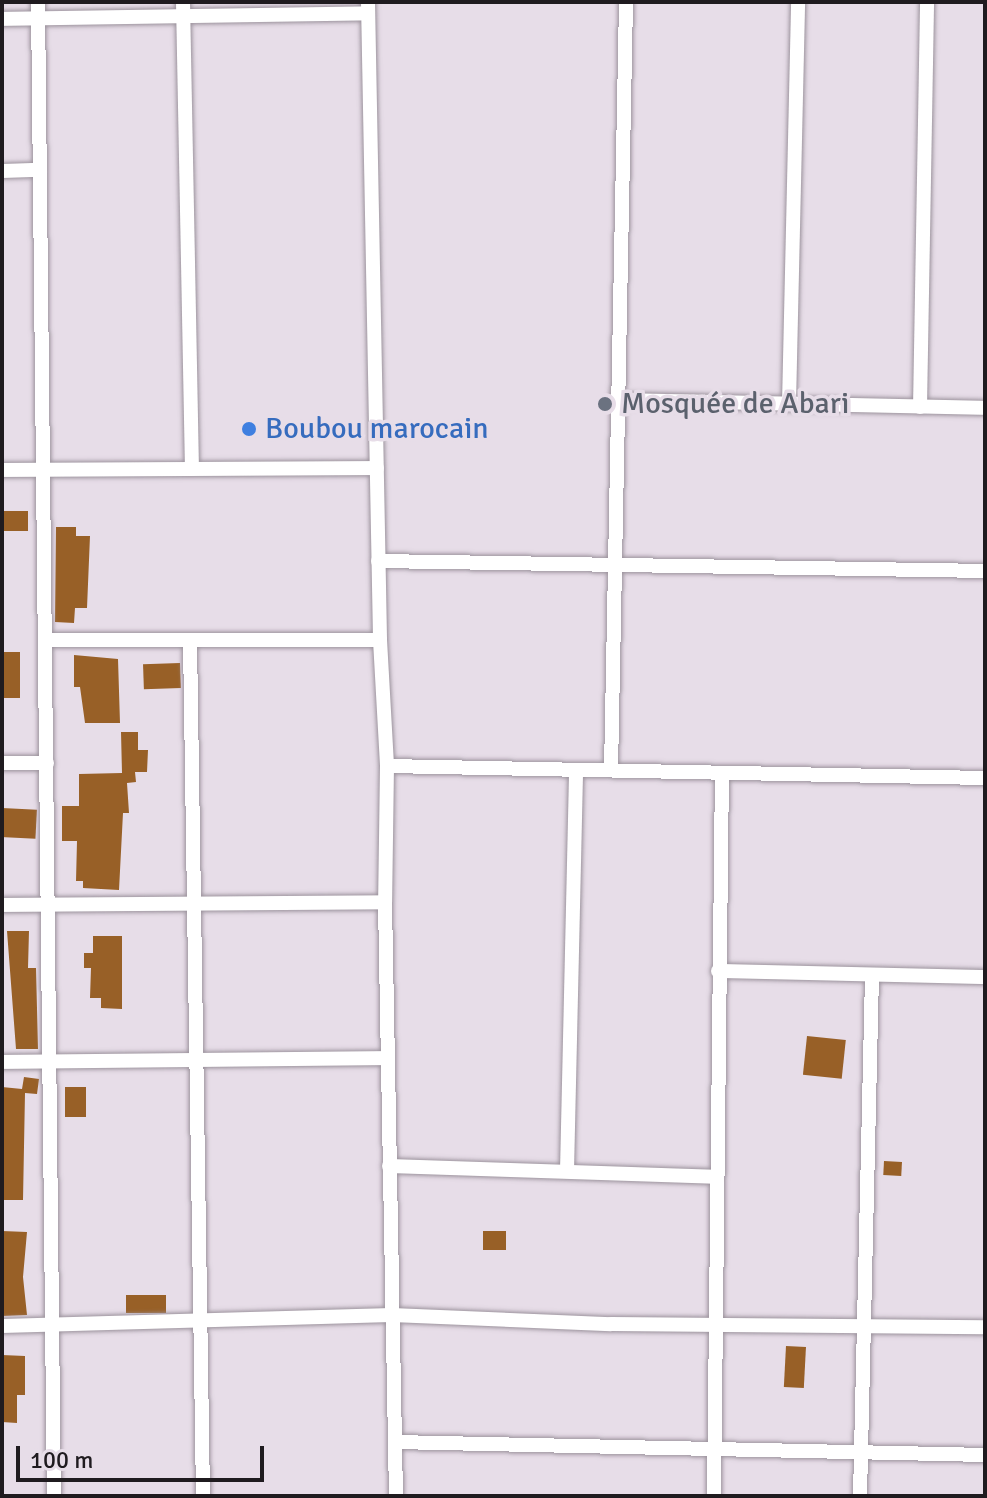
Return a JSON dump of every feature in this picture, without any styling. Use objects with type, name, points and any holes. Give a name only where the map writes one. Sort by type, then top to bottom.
[{"type":"street","points":[[38,2],[54,1496]]},
{"type":"street","points":[[611,770],[615,400],[626,2]]},
{"type":"street","points":[[789,404],[798,2]]},
{"type":"street","points":[[920,407],[927,2]]},
{"type":"street","points":[[2,19],[184,9],[368,8],[378,561],[387,766],[385,902],[396,1496]]},
{"type":"street","points":[[184,9],[192,469]]},
{"type":"street","points":[[2,171],[40,170]]},
{"type":"street","points":[[615,400],[985,408]]},
{"type":"street","points":[[2,470],[377,468]]},
{"type":"street","points":[[378,561],[985,571]]},
{"type":"street","points":[[45,640],[380,640]]},
{"type":"street","points":[[190,640],[203,1496]]},
{"type":"street","points":[[2,763],[47,763]]},
{"type":"street","points":[[387,766],[985,778]]},
{"type":"street","points":[[567,1171],[576,770]]},
{"type":"street","points":[[714,1496],[712,1446],[722,773]]},
{"type":"street","points":[[2,905],[385,902]]},
{"type":"street","points":[[718,971],[985,977]]},
{"type":"street","points":[[860,1496],[867,1327],[872,975]]},
{"type":"street","points":[[2,1062],[387,1058]]},
{"type":"street","points":[[389,1166],[715,1177]]},
{"type":"street","points":[[2,1326],[200,1324],[392,1315],[714,1325],[985,1327]]},
{"type":"street","points":[[395,1442],[862,1449],[985,1455]]},
{"type":"building","points":[[2,511],[28,511],[28,531],[2,531]]},
{"type":"building","points":[[56,527],[76,527],[76,536],[90,536],[87,608],[75,608],[74,623],[55,622]]},
{"type":"building","points":[[2,652],[20,652],[20,698],[2,698]]},
{"type":"building","points":[[74,655],[118,659],[120,723],[85,723],[80,687],[74,687]]},
{"type":"building","points":[[180,663],[181,688],[144,689],[143,664]]},
{"type":"building","points":[[121,732],[138,732],[138,750],[148,750],[147,772],[135,772],[136,782],[127,783],[129,813],[123,813],[119,890],[83,888],[83,881],[76,881],[77,841],[62,841],[62,806],[79,806],[79,774],[122,773]]},
{"type":"building","points":[[2,808],[37,810],[35,839],[2,837]]},
{"type":"building","points":[[7,931],[29,931],[28,968],[36,968],[38,1049],[16,1049]]},
{"type":"building","points":[[93,936],[122,936],[122,1009],[101,1008],[101,998],[90,998],[91,968],[84,968],[84,953],[93,953]]},
{"type":"building","points":[[807,1036],[846,1040],[842,1079],[803,1075]]},
{"type":"building","points":[[24,1077],[39,1079],[37,1094],[25,1093],[23,1200],[2,1200],[2,1087],[22,1089]]},
{"type":"building","points":[[65,1087],[86,1087],[86,1117],[65,1117]]},
{"type":"building","points":[[884,1161],[902,1162],[901,1176],[883,1175]]},
{"type":"building","points":[[2,1231],[27,1232],[23,1277],[27,1315],[2,1316]]},
{"type":"building","points":[[483,1231],[506,1231],[506,1250],[483,1250]]},
{"type":"building","points":[[126,1295],[166,1295],[166,1313],[126,1313]]},
{"type":"building","points":[[786,1346],[806,1347],[804,1388],[784,1387]]},
{"type":"building","points":[[2,1355],[25,1356],[25,1395],[17,1395],[17,1423],[2,1422]]},
{"type":"place","name":"Mosquée de Abari","points":[[605,404]]},
{"type":"place","name":"Boubou marocain","points":[[249,429]]}]
